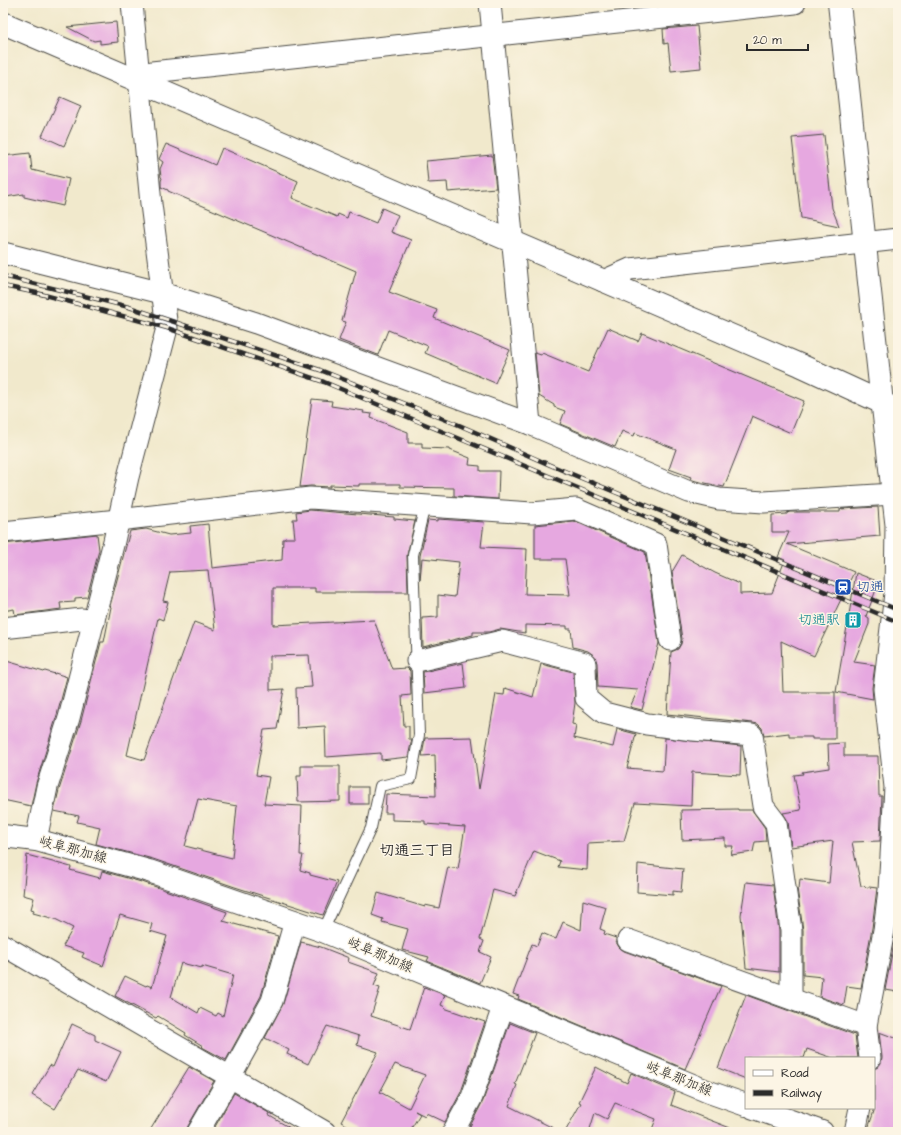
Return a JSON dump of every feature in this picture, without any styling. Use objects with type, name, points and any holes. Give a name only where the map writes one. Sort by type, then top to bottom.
[{"type":"street","points":[[36,840],[47,787],[69,718],[167,328],[151,204],[132,3]]},
{"type":"street","points":[[490,3],[530,424]]},
{"type":"street","points":[[140,83],[152,72],[795,3]]},
{"type":"street","points":[[839,3],[865,243],[890,407],[893,494],[896,525],[897,593],[884,689],[895,787],[893,891],[866,1026],[870,1057]]},
{"type":"street","points":[[3,23],[800,365],[890,407]]},
{"type":"street","points":[[603,281],[630,269],[898,239]]},
{"type":"street","points":[[3,253],[162,293],[256,323],[530,424],[689,492],[719,499],[764,502],[893,494]]},
{"type":"street","points":[[3,532],[310,498],[532,513],[576,509],[656,544],[670,640]]},
{"type":"street","points":[[3,628],[82,619],[94,622]]},
{"type":"street","points":[[416,661],[502,641],[585,664],[586,698],[604,713],[647,724],[752,735],[763,806],[776,823],[791,930],[791,998]]},
{"type":"street","name":"岐阜那加線","points":[[3,836],[36,840],[149,870],[323,931],[709,1092],[745,1105]]},
{"type":"street","points":[[198,1132],[272,1001],[295,921]]},
{"type":"street","points":[[628,940],[866,1026]]},
{"type":"street","points":[[3,945],[325,1132]]},
{"type":"street","points":[[453,1132],[472,1097],[503,1007]]},
{"type":"street","points":[[757,1109],[822,1132]]},
{"type":"street","points":[[855,1132],[860,1109]]},
{"type":"lane","points":[[323,931],[371,828],[380,786],[411,779],[419,735],[413,555],[425,505]]},
{"type":"building","points":[[116,22],[118,42],[100,44],[100,40],[94,41],[67,27]]},
{"type":"building","points":[[697,26],[701,68],[671,71],[668,43],[664,44],[663,29]]},
{"type":"building","points":[[60,97],[81,106],[64,146],[42,136]]},
{"type":"building","points":[[824,135],[832,208],[839,226],[801,218],[792,138]]},
{"type":"building","points":[[166,144],[215,165],[222,148],[298,181],[292,198],[337,217],[338,214],[347,218],[349,212],[376,223],[382,208],[398,215],[391,232],[411,240],[389,292],[437,310],[434,318],[510,350],[495,383],[425,353],[428,346],[388,330],[378,355],[339,340],[346,322],[342,321],[356,271],[161,187],[162,178],[160,169],[163,162],[159,159]]},
{"type":"building","points":[[30,153],[32,170],[69,179],[63,206],[24,197],[24,194],[6,197],[3,182],[3,156]]},
{"type":"building","points":[[492,155],[496,188],[448,192],[447,182],[428,183],[426,161]]},
{"type":"building","points":[[608,328],[638,341],[642,333],[804,401],[791,433],[752,416],[724,487],[696,481],[690,479],[691,477],[669,469],[676,449],[635,433],[634,436],[622,431],[615,447],[560,424],[565,411],[554,407],[554,405],[539,396],[535,353],[541,355],[542,353],[588,372]]},
{"type":"building","points":[[312,399],[332,401],[331,406],[364,411],[363,413],[372,414],[371,418],[408,432],[408,443],[422,443],[422,448],[450,449],[470,458],[469,465],[480,466],[480,471],[499,471],[498,499],[454,496],[454,488],[400,487],[400,484],[359,484],[359,486],[330,485],[330,487],[300,487]]},
{"type":"building","points":[[878,507],[880,536],[787,544],[854,572],[814,656],[781,641],[783,692],[835,692],[835,739],[789,737],[789,733],[764,736],[762,728],[758,724],[667,714],[671,652],[678,649],[682,639],[672,572],[682,555],[715,573],[740,584],[740,594],[772,593],[785,560],[778,557],[789,532],[772,532],[772,515],[787,514],[790,512],[840,512],[840,509]]},
{"type":"building","points":[[310,510],[394,517],[394,519],[415,521],[407,555],[408,592],[315,592],[315,588],[273,588],[273,625],[374,620],[392,669],[407,668],[410,671],[411,695],[402,696],[404,726],[409,726],[409,739],[412,739],[408,757],[381,760],[381,753],[326,757],[325,726],[297,728],[296,688],[312,687],[309,655],[270,656],[270,690],[284,689],[277,729],[264,730],[256,775],[269,777],[264,804],[302,806],[300,855],[303,855],[300,870],[310,873],[310,875],[337,882],[323,915],[153,859],[96,844],[100,827],[77,822],[79,816],[54,811],[59,790],[81,721],[101,642],[104,642],[110,606],[130,531],[146,529],[169,535],[191,533],[190,526],[208,524],[212,568],[282,560],[283,539],[295,538],[293,519],[297,519],[296,512]],"holes":[[[208,570],[215,630],[194,622],[144,760],[127,755],[158,618],[163,620],[168,602],[163,601],[170,572]],[[198,799],[237,806],[232,858],[185,846]]]},
{"type":"building","points":[[438,519],[484,522],[481,547],[527,549],[525,594],[570,595],[565,559],[535,559],[535,525],[574,521],[645,552],[659,643],[642,710],[630,707],[638,690],[598,687],[597,663],[595,656],[588,651],[573,647],[571,629],[567,629],[567,626],[525,625],[525,633],[500,629],[489,632],[473,632],[473,635],[423,647],[422,618],[438,617],[438,595],[455,597],[459,562],[422,558],[420,580],[420,556],[428,520],[438,521]]},
{"type":"building","points":[[97,534],[99,550],[87,597],[75,598],[75,602],[60,603],[61,609],[15,615],[14,609],[3,611],[3,544]]},
{"type":"building","points":[[856,573],[879,582],[866,616],[869,618],[869,624],[854,662],[875,665],[872,688],[873,699],[836,692]]},
{"type":"building","points":[[3,660],[67,677],[36,783],[31,806],[3,800]]},
{"type":"building","points":[[463,663],[466,688],[424,693],[423,672]]},
{"type":"building","points":[[541,664],[573,672],[575,703],[572,724],[576,725],[574,738],[613,747],[617,729],[636,734],[627,768],[663,771],[665,738],[741,746],[740,775],[692,772],[691,806],[635,803],[624,841],[588,843],[587,870],[558,867],[560,861],[534,851],[515,896],[493,890],[480,939],[484,941],[480,952],[491,957],[480,983],[427,961],[429,957],[402,950],[408,929],[382,922],[383,919],[372,915],[378,893],[425,907],[425,905],[439,908],[448,867],[458,869],[465,827],[425,824],[425,821],[392,820],[392,813],[385,813],[386,794],[436,796],[435,755],[422,756],[425,738],[472,737],[479,789],[496,694],[504,695],[505,688],[533,697]]},
{"type":"building","points":[[844,743],[844,756],[878,756],[879,796],[882,796],[880,841],[852,842],[861,886],[877,888],[872,928],[861,988],[847,986],[844,1005],[820,997],[822,977],[803,975],[803,930],[797,888],[799,889],[800,879],[829,883],[833,841],[791,847],[788,821],[783,813],[801,810],[794,775],[803,774],[802,772],[829,768],[828,744]]},
{"type":"building","points":[[301,766],[340,766],[340,801],[298,802],[297,776],[301,776]]},
{"type":"building","points":[[350,787],[368,787],[368,804],[350,804]]},
{"type":"building","points":[[681,810],[752,810],[765,828],[766,841],[755,842],[753,852],[731,855],[733,846],[725,846],[725,838],[682,840]]},
{"type":"building","points":[[27,855],[71,867],[70,870],[100,878],[102,871],[145,883],[227,912],[223,921],[278,936],[261,996],[226,1060],[202,1047],[203,1046],[185,1035],[186,1033],[158,1016],[156,1018],[115,996],[125,976],[146,986],[152,987],[167,936],[150,931],[152,924],[120,915],[103,966],[82,957],[84,953],[63,946],[73,928],[55,919],[33,913],[34,910],[31,909],[34,898],[23,895]],"holes":[[[181,963],[202,968],[202,966],[233,975],[223,1016],[218,1013],[216,1016],[200,1008],[198,1013],[171,997]]]},
{"type":"building","points":[[638,864],[683,869],[681,892],[673,891],[673,895],[637,892]]},
{"type":"building","points":[[746,882],[773,885],[779,931],[779,972],[746,968],[741,915]]},
{"type":"building","points":[[583,900],[606,907],[600,929],[605,931],[604,934],[616,938],[616,942],[619,947],[624,951],[721,986],[685,1069],[518,999],[519,996],[513,994],[532,944],[537,946],[542,933],[556,939],[563,922],[581,930]]},
{"type":"building","points":[[301,942],[321,947],[349,958],[348,962],[379,973],[374,986],[380,988],[371,1016],[410,1029],[424,987],[445,995],[441,1005],[445,1007],[444,1008],[485,1022],[461,1092],[445,1122],[426,1113],[425,1116],[415,1111],[420,1114],[409,1132],[359,1132],[341,1122],[378,1052],[357,1045],[359,1036],[327,1026],[308,1064],[287,1054],[289,1050],[265,1038],[283,1004]],"holes":[[[395,1064],[425,1075],[409,1108],[380,1092]]]},
{"type":"building","points":[[894,943],[898,944],[898,992],[885,990]]},
{"type":"building","points":[[746,995],[855,1035],[858,1057],[830,1057],[807,1049],[804,1057],[745,1057],[745,1079],[718,1068]]},
{"type":"building","points":[[510,1023],[535,1033],[515,1084],[517,1085],[509,1106],[561,1132],[467,1132],[483,1101]]},
{"type":"building","points":[[72,1024],[95,1035],[95,1040],[121,1052],[106,1082],[78,1070],[55,1109],[32,1095],[50,1065],[53,1067]]},
{"type":"building","points":[[879,1032],[898,1039],[898,1132],[877,1132],[868,1129],[875,1109],[875,1068],[881,1063],[882,1057]]},
{"type":"building","points":[[189,1067],[214,1081],[186,1132],[149,1132]]},
{"type":"building","points":[[596,1067],[627,1083],[631,1073],[675,1092],[671,1105],[738,1132],[651,1132],[656,1119],[615,1103],[607,1119],[595,1113],[589,1132],[565,1132],[581,1103],[579,1102]]},
{"type":"building","points":[[234,1093],[269,1113],[268,1115],[297,1132],[212,1132]]},
{"type":"railway","points":[[3,276],[129,307],[320,370],[459,425],[550,465],[898,610]]},
{"type":"railway","points":[[3,286],[37,293],[167,328],[324,382],[898,622]]},
{"type":"place","name":"切通","points":[[843,587]]},
{"type":"place","name":"切通駅","points":[[853,620]]},
{"type":"district","name":"切通三丁目","points":[[417,850]]}]
